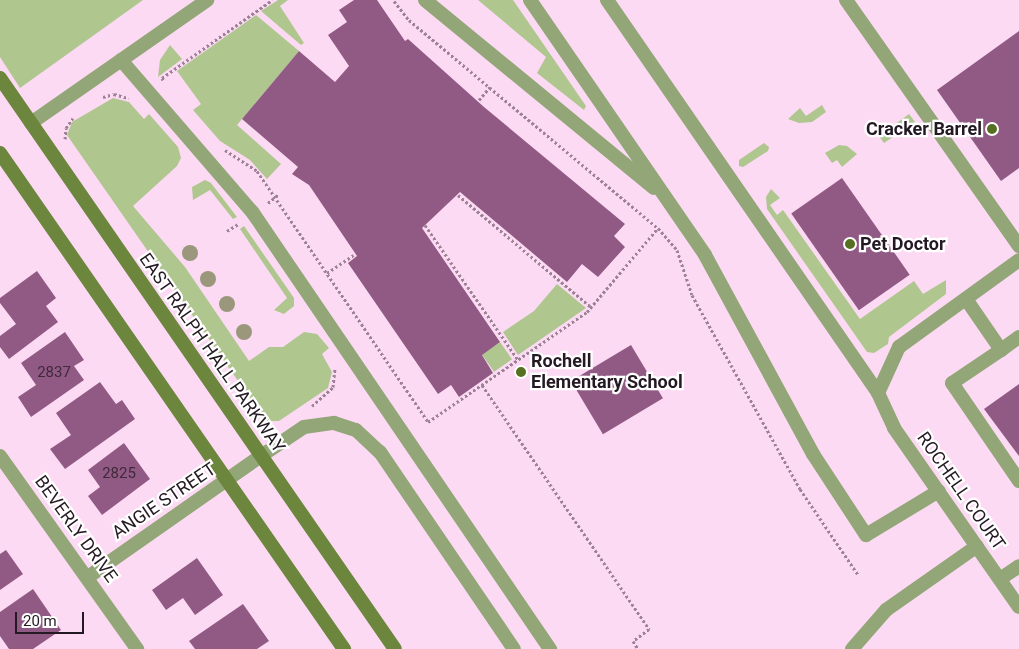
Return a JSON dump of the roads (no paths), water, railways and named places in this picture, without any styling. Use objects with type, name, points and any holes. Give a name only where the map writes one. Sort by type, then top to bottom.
[{"type":"main road","name":"EAST RALPH HALL PARKWAY","points":[[0,78],[395,649]]},
{"type":"main road","points":[[0,153],[344,649]]},
{"type":"street","points":[[31,123],[207,0]]},
{"type":"street","points":[[425,0],[666,198]]},
{"type":"street","points":[[530,0],[705,255],[814,454],[866,535],[939,491]]},
{"type":"street","name":"ROCHELL COURT","points":[[607,0],[878,393],[894,428],[1019,607]]},
{"type":"street","points":[[846,0],[1019,246]]},
{"type":"street","points":[[122,60],[248,207],[550,649]]},
{"type":"street","points":[[878,393],[899,347],[1019,260]]},
{"type":"street","points":[[966,299],[1000,350]]},
{"type":"street","points":[[1019,337],[952,383],[1019,481]]},
{"type":"street","name":"ANGIE STREET","points":[[88,577],[304,427],[334,423],[356,430],[380,452],[514,649]]},
{"type":"street","name":"BEVERLY DRIVE","points":[[0,456],[88,577],[137,649]]},
{"type":"street","points":[[852,649],[886,610],[977,546]]},
{"type":"street","points":[[1000,579],[1019,566]]},
{"type":"place","name":"Cracker Barrel","points":[[992,129]]},
{"type":"place","name":"Pet Doctor","points":[[850,244]]},
{"type":"place","name":"Rochell Elementary School","points":[[521,372]]}]
